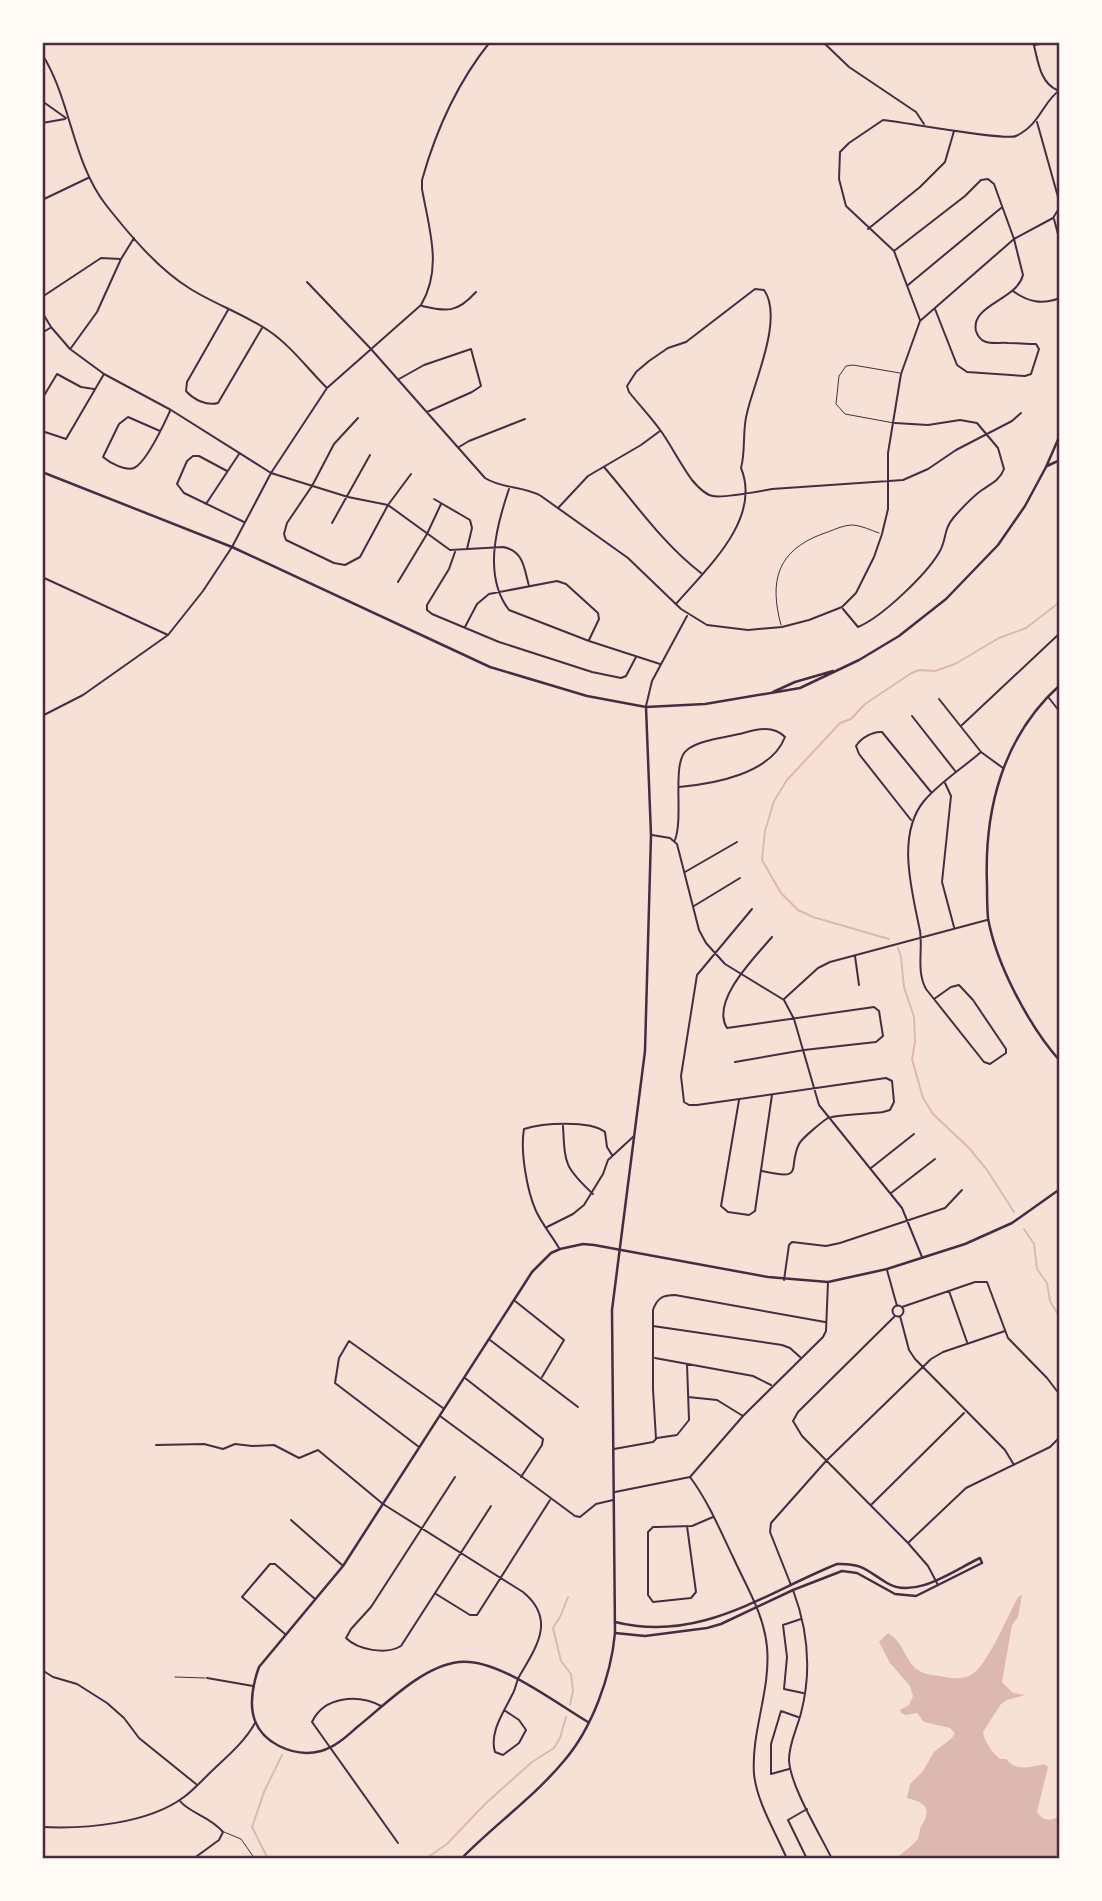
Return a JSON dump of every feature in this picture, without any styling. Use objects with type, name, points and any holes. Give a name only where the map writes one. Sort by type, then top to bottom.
[{"type":"street","points":[[42,716],[83,695],[168,635],[203,591],[232,547],[271,472],[327,388],[421,305],[433,277],[435,254],[422,180],[441,121],[458,93],[465,75],[490,42]]},
{"type":"street","points":[[822,42],[849,67],[916,112],[925,125]]},
{"type":"street","points":[[920,321],[894,251],[868,229],[846,205],[839,180],[840,152],[880,120],[1010,138],[1037,122],[1059,90],[1050,87],[1045,79],[1034,44],[1047,42]]},
{"type":"street","points":[[42,54],[60,90],[67,119],[78,142],[89,178],[105,204],[178,280],[280,340],[327,388]]},
{"type":"street","points":[[42,101],[67,119]]},
{"type":"street","points":[[42,123],[67,119]]},
{"type":"street","points":[[307,282],[371,349],[485,478],[509,488],[535,492],[628,558],[676,605],[707,625],[748,630],[782,627],[842,607],[856,593],[874,557],[888,509],[888,453],[901,374],[920,321],[1014,239],[1053,218],[1058,210],[1059,197],[1037,122]]},
{"type":"street","points":[[868,229],[920,187],[945,162],[954,130]]},
{"type":"street","points":[[42,201],[89,178]]},
{"type":"street","points":[[894,251],[965,196],[981,180],[988,179],[994,184],[1014,239],[1023,275],[1013,291],[987,308],[976,322],[976,330],[980,339],[987,343],[1036,344],[1040,349],[1031,374],[1026,376],[967,372],[961,369],[935,309]]},
{"type":"street","points":[[908,286],[1002,207]]},
{"type":"street","points":[[1053,218],[1060,242]]},
{"type":"street","points":[[70,349],[97,312],[121,259],[135,237]]},
{"type":"street","points":[[42,297],[101,258],[121,259]]},
{"type":"street","points":[[676,605],[702,574],[739,521],[745,507],[745,492],[744,476],[741,468],[746,414],[765,358],[771,310],[770,299],[764,290],[755,289],[686,342],[668,348],[649,361],[627,386],[661,430],[691,479],[702,491],[714,497],[745,492],[903,480],[918,474],[1021,413]]},
{"type":"street","points":[[1013,291],[1025,300],[1034,302],[1060,298]]},
{"type":"street","points":[[421,305],[443,310],[455,309],[463,305],[475,292]]},
{"type":"street","points":[[229,309],[187,382],[187,391],[197,399],[211,405],[218,403],[262,327]]},
{"type":"street","points":[[42,312],[70,349],[104,374],[171,410],[271,472],[348,497],[388,505],[442,546],[455,551],[511,548],[518,553],[529,586]]},
{"type":"street","points":[[42,333],[51,327]]},
{"type":"street","points":[[398,380],[418,367],[471,349],[481,386],[427,412]]},
{"type":"street","points":[[42,399],[57,374],[81,387],[95,389]]},
{"type":"street","points":[[42,431],[66,439],[104,374]]},
{"type":"street","points":[[160,431],[128,417],[119,424],[103,457],[125,468],[137,466],[160,431],[171,410]]},
{"type":"street","points":[[358,418],[334,444],[312,486],[287,523],[284,534],[286,540],[340,565],[351,564],[360,556],[388,505],[411,474]]},
{"type":"street","points":[[458,448],[525,419]]},
{"type":"street","points":[[842,607],[858,627],[901,594],[932,565],[953,517],[982,490],[990,487],[1003,472],[1000,452],[977,423],[960,420],[929,425],[894,423]]},
{"type":"street","points":[[558,508],[588,476],[632,451],[661,430]]},
{"type":"street","points":[[42,472],[232,547],[490,667],[587,696],[646,707],[705,704],[800,688],[870,653],[916,624],[957,590],[1012,527],[1046,467],[1060,435]]},
{"type":"street","points":[[1055,447],[1060,449]]},
{"type":"street","points":[[206,504],[239,453]]},
{"type":"street","points":[[227,471],[196,455],[187,461],[177,488],[245,522]]},
{"type":"street","points":[[332,523],[370,455]]},
{"type":"street","points":[[1046,467],[1060,460]]},
{"type":"street","points":[[604,467],[651,524],[685,561],[702,574]]},
{"type":"street","points":[[509,488],[499,519],[494,548],[499,591],[509,610],[589,641],[660,664]]},
{"type":"street","points":[[434,499],[470,520],[472,528],[467,550]]},
{"type":"street","points":[[398,582],[428,534],[441,505]]},
{"type":"street","points":[[455,551],[449,569],[426,607],[432,614],[464,628],[592,672],[621,678],[626,676],[636,657]]},
{"type":"street","points":[[42,576],[168,635]]},
{"type":"street","points":[[464,628],[482,598],[499,591],[560,581],[593,608],[599,619],[589,641]]},
{"type":"street","points":[[461,1859],[561,1765],[588,1722],[606,1681],[615,1633],[612,1310],[645,1051],[651,835],[646,707],[648,692],[660,664],[688,614]]},
{"type":"street","points":[[962,725],[1060,633]]},
{"type":"street","points":[[770,693],[795,682],[840,669]]},
{"type":"street","points":[[1060,685],[1024,731],[1003,768],[990,809],[986,841],[989,920],[1000,958],[1035,1026],[1060,1061]]},
{"type":"street","points":[[1048,697],[1060,712]]},
{"type":"street","points":[[939,699],[981,752],[1003,768]]},
{"type":"street","points":[[912,716],[957,773]]},
{"type":"street","points":[[679,787],[694,786],[759,768],[775,753],[785,737],[775,730],[760,729],[685,751],[680,760],[679,787],[680,815],[675,841],[702,937],[715,953],[740,974],[784,1000],[794,1018],[817,1102],[909,1220],[922,1258]]},
{"type":"street","points":[[912,820],[859,754],[856,746],[873,733],[882,732],[932,793]]},
{"type":"street","points":[[934,999],[951,987],[959,985],[973,1000],[1006,1049],[1006,1054],[986,1064],[934,999],[922,980],[921,937],[908,875],[912,820],[932,793],[981,752]]},
{"type":"street","points":[[945,783],[951,796],[942,882],[955,928]]},
{"type":"street","points":[[651,835],[675,841]]},
{"type":"street","points":[[684,873],[737,842]]},
{"type":"street","points":[[693,906],[740,878]]},
{"type":"street","points":[[752,909],[697,975],[681,1076],[682,1098],[692,1105],[886,1078],[892,1081],[894,1102],[890,1110],[828,1118],[800,1142],[792,1172],[783,1175],[762,1171]]},
{"type":"street","points":[[784,1000],[818,968],[901,942],[989,920]]},
{"type":"street","points":[[735,1062],[879,1041],[884,1033],[878,1011],[874,1007],[727,1028],[724,1019],[729,991],[772,937]]},
{"type":"street","points":[[855,955],[859,985]]},
{"type":"street","points":[[739,1099],[721,1206],[724,1210],[749,1215],[753,1213],[762,1171],[772,1094]]},
{"type":"street","points":[[560,1249],[536,1211],[530,1195],[524,1129],[591,1124],[605,1132],[607,1147],[612,1155]]},
{"type":"street","points":[[563,1125],[564,1153],[568,1168],[593,1194]]},
{"type":"street","points":[[870,1169],[914,1134]]},
{"type":"street","points":[[546,1227],[573,1214],[593,1194],[612,1155],[635,1135]]},
{"type":"street","points":[[890,1193],[935,1159]]},
{"type":"street","points":[[588,1722],[517,1679],[476,1662],[451,1663],[423,1675],[330,1747],[308,1753],[286,1749],[268,1739],[255,1722],[252,1703],[260,1667],[343,1566],[541,1262],[560,1249],[583,1244],[784,1280],[828,1282],[887,1269],[965,1244],[1030,1213],[1060,1189]]},
{"type":"street","points":[[784,1280],[789,1245],[792,1242],[826,1246],[945,1208],[962,1190]]},
{"type":"street","points":[[887,1269],[897,1306]]},
{"type":"street","points":[[897,1306],[902,1307],[980,1280],[987,1282],[1004,1331],[1060,1395]]},
{"type":"street","points":[[614,1492],[690,1477],[743,1416],[823,1337],[826,1331],[828,1282]]},
{"type":"street","points":[[948,1291],[968,1343]]},
{"type":"street","points":[[656,1438],[653,1326],[655,1302],[661,1297],[675,1295],[825,1322]]},
{"type":"street","points":[[514,1300],[564,1340],[541,1378]]},
{"type":"street","points":[[895,1315],[893,1309],[897,1306]]},
{"type":"street","points":[[900,1316],[904,1312],[902,1307]]},
{"type":"street","points":[[895,1315],[900,1316]]},
{"type":"street","points":[[895,1315],[794,1416],[794,1426],[908,1543],[928,1566],[938,1586]]},
{"type":"street","points":[[900,1316],[909,1350],[921,1367],[1005,1450],[1014,1465]]},
{"type":"street","points":[[653,1326],[782,1345],[800,1357]]},
{"type":"street","points":[[832,1859],[790,1769],[790,1752],[804,1693],[807,1650],[803,1618],[770,1532],[771,1523],[826,1461],[921,1367],[943,1352],[1004,1331]]},
{"type":"street","points":[[489,1338],[578,1407]]},
{"type":"street","points":[[419,1447],[335,1383],[343,1349],[349,1341],[444,1409]]},
{"type":"street","points":[[654,1358],[753,1376],[772,1386]]},
{"type":"street","points":[[613,1449],[677,1435],[686,1426],[689,1415],[687,1364]]},
{"type":"street","points":[[464,1377],[543,1439],[542,1445],[521,1477]]},
{"type":"street","points":[[687,1397],[717,1400],[743,1416]]},
{"type":"street","points":[[870,1506],[966,1412]]},
{"type":"street","points":[[440,1416],[575,1516],[580,1517],[596,1504],[614,1500]]},
{"type":"street","points":[[908,1543],[966,1488],[1050,1447],[1060,1437]]},
{"type":"street","points":[[156,1445],[204,1444],[223,1449],[235,1444],[252,1447],[274,1445],[299,1458],[318,1450],[383,1504],[529,1597],[541,1621],[540,1640],[517,1679],[514,1693],[504,1710],[494,1736],[495,1752],[503,1755],[519,1743],[526,1730],[519,1720],[504,1710]]},
{"type":"street","points":[[455,1477],[371,1607],[351,1629],[346,1638],[351,1644],[366,1648],[396,1649],[405,1642],[491,1506]]},
{"type":"street","points":[[690,1477],[703,1494],[755,1601],[764,1627],[768,1663],[754,1776],[787,1859]]},
{"type":"street","points":[[435,1593],[473,1616],[480,1611],[551,1499]]},
{"type":"street","points":[[687,1526],[696,1592],[691,1598],[653,1602],[648,1595],[648,1532],[653,1527],[687,1526],[714,1517]]},
{"type":"street","points":[[291,1520],[343,1566]]},
{"type":"street","points":[[615,1622],[639,1628],[704,1622],[719,1618],[837,1564],[865,1568],[884,1582],[898,1588],[915,1588],[979,1558],[982,1563],[925,1593],[906,1596],[888,1592],[868,1578],[851,1571],[834,1573],[707,1628],[645,1636],[615,1633]]},
{"type":"street","points":[[285,1635],[242,1597],[257,1576],[270,1564],[275,1564],[315,1599]]},
{"type":"street","points":[[803,1618],[783,1625],[787,1657],[785,1689],[804,1693]]},
{"type":"street","points":[[42,1670],[77,1684],[107,1703],[124,1718],[139,1738],[197,1785]]},
{"type":"street","points":[[207,1678],[254,1686]]},
{"type":"street","points":[[382,1706],[371,1701],[343,1698],[323,1710],[312,1722],[398,1843]]},
{"type":"street","points":[[790,1769],[771,1774],[771,1744],[780,1711],[799,1718]]},
{"type":"street","points":[[42,1827],[130,1822],[179,1800],[235,1749],[255,1722]]},
{"type":"street","points":[[179,1800],[182,1805],[204,1815],[223,1832],[219,1840],[193,1859]]},
{"type":"street","points":[[807,1809],[788,1820],[807,1859]]},
{"type":"lane","points":[[894,423],[845,414],[838,409],[836,404],[839,376],[846,366],[853,365],[901,374]]},
{"type":"lane","points":[[782,627],[774,596],[777,575],[787,556],[812,537],[849,525],[865,527],[882,534]]},
{"type":"lane","points":[[175,1677],[207,1678]]},
{"type":"lane","points":[[223,1832],[241,1839],[255,1859]]},
{"type":"shaded area","points":[[1022,1595],[1018,1617],[1012,1625],[1002,1682],[1013,1693],[1025,1695],[1001,1704],[983,1732],[989,1747],[1000,1759],[1006,1759],[1019,1767],[1044,1764],[1048,1767],[1037,1812],[1047,1820],[1060,1816],[1060,1859],[896,1859],[918,1839],[925,1820],[925,1807],[907,1798],[910,1784],[923,1771],[934,1752],[955,1733],[950,1728],[924,1722],[917,1713],[901,1713],[900,1710],[909,1705],[913,1696],[910,1686],[890,1663],[879,1642],[888,1633],[901,1646],[910,1662],[922,1672],[953,1678],[967,1677],[981,1666],[1018,1597]]},
{"type":"waterway","points":[[889,939],[813,917],[798,910],[781,893],[762,860],[765,831],[774,801],[787,780],[840,723],[851,719],[865,704],[910,674],[919,670],[935,671],[955,664],[999,638],[1026,628],[1060,602]]},
{"type":"waterway","points":[[898,948],[904,987],[914,1017],[915,1042],[912,1059],[923,1098],[933,1114],[969,1148],[987,1170],[1014,1212]]},
{"type":"waterway","points":[[1024,1229],[1034,1244],[1037,1269],[1047,1283],[1050,1301],[1060,1318]]},
{"type":"waterway","points":[[568,1597],[553,1628],[561,1661],[571,1674],[573,1691],[570,1705]]},
{"type":"waterway","points":[[425,1859],[447,1844],[485,1804],[532,1762],[554,1748],[566,1717]]},
{"type":"waterway","points":[[268,1859],[252,1827],[264,1792],[282,1755]]}]
